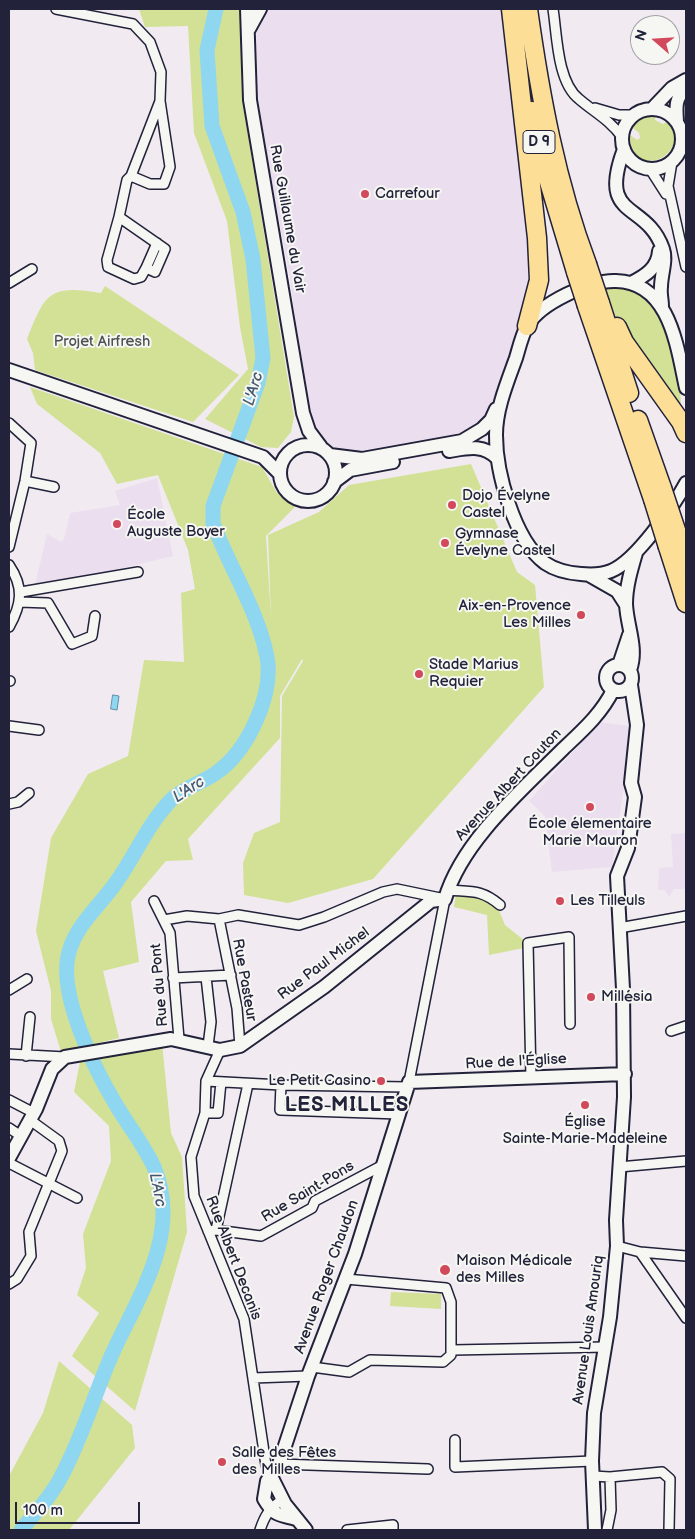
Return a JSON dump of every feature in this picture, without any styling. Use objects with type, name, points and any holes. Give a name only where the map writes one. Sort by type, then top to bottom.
[{"type":"highway","points":[[511,9],[538,238],[539,280],[527,326]]},
{"type":"highway","name":"D 9","points":[[518,9],[526,80],[546,172],[581,268],[597,303],[673,542],[686,602]]},
{"type":"highway","name":"D 9","points":[[528,9],[547,124],[575,232],[581,268]]},
{"type":"highway","points":[[597,303],[681,422],[686,433]]},
{"type":"highway","name":"D 9","points":[[673,542],[686,561]]},
{"type":"street","points":[[56,9],[133,24],[150,42],[161,72],[160,102],[170,167],[164,184],[150,184],[131,176]]},
{"type":"street","name":"Rue Guillaume du Vair","points":[[247,9],[250,100],[303,413],[309,431],[325,451]]},
{"type":"street","name":"Rue Guillaume du Vair","points":[[249,30],[260,9]]},
{"type":"street","points":[[553,9],[564,78],[571,91],[613,124],[632,162],[645,168],[661,183],[671,204]]},
{"type":"street","points":[[588,106],[619,115],[635,115],[652,109],[672,88],[686,80]]},
{"type":"street","points":[[616,192],[623,175],[645,168],[665,166],[678,155],[682,138],[677,121],[676,102],[686,88]]},
{"type":"street","points":[[119,217],[165,248],[155,272],[146,268],[141,277],[134,279],[108,267],[107,260],[127,180],[131,176],[160,102]]},
{"type":"street","points":[[652,109],[670,114],[677,121]]},
{"type":"street","points":[[635,115],[624,128],[623,143],[614,177],[616,192],[620,201],[654,233],[664,252],[660,289],[663,308],[676,344],[686,388]]},
{"type":"street","points":[[672,162],[668,186],[686,266]]},
{"type":"street","points":[[631,283],[646,276],[655,266],[659,255],[659,241]]},
{"type":"street","points":[[9,283],[32,269]]},
{"type":"street","points":[[260,457],[313,445],[325,451],[362,459],[462,441],[482,430],[491,420],[505,390],[527,326],[542,311],[556,301],[585,287],[610,281],[631,283],[648,292],[663,308]]},
{"type":"street","points":[[9,370],[194,432],[260,457],[280,474]]},
{"type":"street","points":[[505,390],[496,434],[497,458],[506,493],[519,529],[536,554],[556,569],[571,574],[589,575],[611,571],[636,553],[686,483]]},
{"type":"street","name":"Rue Guillaume du Vair","points":[[293,449],[303,413]]},
{"type":"street","points":[[9,423],[31,443],[25,481],[9,547]]},
{"type":"street","points":[[293,449],[282,462],[280,474],[286,491],[292,496],[306,501],[324,496],[334,482],[350,470],[460,449],[489,450],[497,458]]},
{"type":"street","points":[[325,451],[334,463],[334,482]]},
{"type":"street","points":[[25,481],[54,487]]},
{"type":"street","points":[[624,668],[632,677],[622,688],[608,685],[607,674],[611,668],[624,668],[634,659],[626,605],[628,583],[636,553]]},
{"type":"street","points":[[9,565],[18,579],[21,592],[20,602],[9,627]]},
{"type":"street","points":[[21,592],[138,572]]},
{"type":"street","points":[[589,575],[617,591],[626,605]]},
{"type":"street","points":[[20,602],[48,603],[72,644],[92,636],[95,616]]},
{"type":"street","name":"Avenue Louis Amouriq","points":[[595,1530],[592,1461],[597,1386],[606,1347],[618,1246],[619,1167],[623,1118],[623,989],[619,898],[621,882],[631,858],[640,815],[640,787],[637,780],[635,760],[637,725],[635,707],[622,688]]},
{"type":"street","name":"Avenue Albert Couton","points":[[408,1084],[446,895],[470,848],[622,688]]},
{"type":"street","points":[[9,726],[39,730]]},
{"type":"street","points":[[9,804],[18,802],[29,793]]},
{"type":"street","points":[[164,920],[187,916],[219,919],[238,915],[300,925],[324,918],[383,892],[397,889],[446,895],[479,892],[489,895],[500,905]]},
{"type":"street","name":"Rue Paul Michel","points":[[214,1048],[240,1046],[324,987],[432,901],[446,895]]},
{"type":"street","name":"Rue du Pont","points":[[154,901],[170,933],[179,1039]]},
{"type":"street","points":[[619,928],[686,916]]},
{"type":"street","name":"Rue Pasteur","points":[[219,919],[237,1008],[240,1046]]},
{"type":"street","points":[[531,1078],[528,943],[568,937],[570,1024]]},
{"type":"street","points":[[173,978],[231,976]]},
{"type":"street","points":[[206,977],[214,1048],[206,1081],[281,1085],[408,1084]]},
{"type":"street","points":[[9,990],[27,980]]},
{"type":"street","points":[[26,1056],[30,1017]]},
{"type":"street","points":[[671,1031],[686,1026]]},
{"type":"street","points":[[9,1054],[69,1056],[154,1041],[179,1039],[214,1048]]},
{"type":"street","points":[[9,1158],[32,1117],[52,1069],[69,1056]]},
{"type":"street","name":"Rue de l'Église","points":[[408,1084],[624,1074]]},
{"type":"street","name":"Rue Albert Decanis","points":[[206,1081],[205,1113],[192,1157],[194,1196],[212,1231],[244,1319],[266,1465],[271,1476]]},
{"type":"street","points":[[205,1113],[218,1113],[221,1082]]},
{"type":"street","points":[[212,1231],[248,1084]]},
{"type":"street","name":"Avenue Roger Chaudon","points":[[273,1512],[264,1499],[267,1481],[279,1464],[310,1372],[346,1280],[408,1084]]},
{"type":"street","points":[[281,1085],[280,1110],[399,1114]]},
{"type":"street","points":[[9,1100],[32,1117],[61,1145],[60,1157],[29,1232],[31,1256],[22,1274],[9,1284]]},
{"type":"street","points":[[9,1128],[21,1136]]},
{"type":"street","points":[[619,1167],[686,1161]]},
{"type":"street","points":[[9,1164],[77,1198]]},
{"type":"street","name":"Rue Saint-Pons","points":[[212,1231],[261,1236],[312,1208],[316,1201],[383,1165]]},
{"type":"street","points":[[618,1246],[640,1252],[686,1256]]},
{"type":"street","points":[[640,1252],[686,1318]]},
{"type":"street","points":[[253,1378],[310,1372],[349,1372],[370,1360],[443,1362],[451,1355],[453,1350],[451,1302],[446,1288],[346,1280]]},
{"type":"street","points":[[453,1350],[606,1347]]},
{"type":"street","points":[[455,1440],[455,1467],[592,1461]]},
{"type":"street","points":[[279,1464],[428,1469]]},
{"type":"street","points":[[593,1476],[610,1477],[662,1472],[670,1479],[669,1530]]},
{"type":"street","points":[[271,1476],[282,1500],[306,1530]]},
{"type":"street","points":[[607,1530],[611,1510],[610,1477]]},
{"type":"street","points":[[261,1528],[282,1500]]},
{"type":"street","points":[[273,1512],[296,1519]]},
{"type":"street","points":[[348,1530],[394,1525],[393,1530]]},
{"type":"shaded area","points":[[265,9],[508,9],[527,185],[531,297],[491,413],[473,429],[407,449],[379,454],[340,452],[325,444],[313,425],[306,397],[290,278],[258,107],[256,25]]},
{"type":"shaded area","name":"École Auguste Boyer","points":[[157,478],[173,556],[34,589],[47,534],[61,542],[64,539],[70,513],[120,505],[115,491]]},
{"type":"shaded area","points":[[599,722],[630,726],[631,739],[612,867],[552,872],[545,816],[529,801]]},
{"type":"shaded area","points":[[686,833],[686,889],[674,889],[669,897],[665,890],[658,890],[659,868],[673,867],[671,834]]},
{"type":"green space","points":[[139,9],[240,9],[242,98],[294,417],[291,432],[278,448],[261,447],[205,419],[248,369],[240,327],[227,221],[194,133],[188,26],[145,27]]},
{"type":"green space","points":[[646,116],[655,117],[655,120],[663,124],[668,121],[674,133],[674,144],[668,153],[660,159],[650,161],[640,158],[633,150],[630,135],[637,140],[640,138],[639,133],[633,128],[635,124]]},
{"type":"green space","name":"Projet Airfresh","points":[[105,286],[239,375],[193,422],[35,370],[33,353],[27,339],[45,302],[51,295],[59,291],[70,290],[101,293]]},
{"type":"green space","points":[[604,286],[614,286],[639,292],[653,304],[661,317],[668,332],[677,367],[681,413],[619,325]]},
{"type":"green space","points":[[30,387],[262,467],[277,493],[296,506],[266,536],[271,618],[268,535],[319,512],[349,485],[471,464],[517,572],[535,585],[544,687],[373,879],[288,903],[244,895],[243,863],[254,833],[280,822],[282,696],[303,661],[302,659],[280,696],[280,738],[188,839],[193,860],[166,861],[131,902],[139,962],[103,971],[119,1038],[61,1052],[51,1019],[51,991],[36,931],[51,838],[88,774],[128,756],[144,660],[184,662],[181,593],[195,589],[188,550],[158,475],[117,484],[100,453],[37,404]]},
{"type":"green space","points":[[456,894],[488,898],[498,908],[505,925],[525,941],[524,948],[489,955],[487,915],[454,907]]},
{"type":"green space","points":[[162,1043],[171,1133],[182,1157],[187,1232],[135,1411],[72,1356],[99,1313],[77,1295],[86,1268],[83,1234],[111,1161],[109,1126],[74,1092],[80,1062]]},
{"type":"green space","points":[[391,1292],[441,1294],[441,1309],[390,1306]]},
{"type":"green space","points":[[59,1361],[132,1425],[135,1448],[69,1530],[9,1530],[9,1476],[43,1413]]},
{"type":"water","points":[[113,695],[119,696],[117,710],[111,709]]},
{"type":"waterway","name":"L'Arc","points":[[21,1530],[53,1490],[69,1460],[113,1352],[154,1263],[160,1240],[163,1216],[161,1192],[154,1167],[97,1070],[80,1029],[68,988],[67,969],[69,952],[83,923],[111,890],[163,809],[181,792],[216,773],[238,751],[256,721],[266,688],[268,672],[263,640],[257,622],[213,523],[213,506],[258,383],[263,358],[253,259],[243,212],[212,126],[207,50],[216,9]]},
{"type":"place","name":"Carrefour","points":[[365,194]]},
{"type":"place","name":"Dojo Évelyne Castel","points":[[452,505]]},
{"type":"place","name":"École Auguste Boyer","points":[[117,524]]},
{"type":"place","name":"Gymnase Évelyne Castel","points":[[445,543]]},
{"type":"place","name":"Aix-en-Provence Les Milles","points":[[581,615]]},
{"type":"place","name":"Stade Marius Requier","points":[[419,674]]},
{"type":"place","name":"École élementaire Marie Mauron","points":[[590,807]]},
{"type":"place","name":"Les Tilleuls","points":[[560,901]]},
{"type":"place","name":"Millésia","points":[[591,997]]},
{"type":"place","name":"Le Petit Casino","points":[[381,1081]]},
{"type":"place","name":"Église Sainte-Marie-Madeleine","points":[[585,1105]]},
{"type":"place","name":"Maison Médicale des Milles","points":[[445,1270]]},
{"type":"place","name":"Salle des Fêtes des Milles","points":[[222,1462]]},
{"type":"district","name":"LES MILLES","points":[[347,1106]]}]
